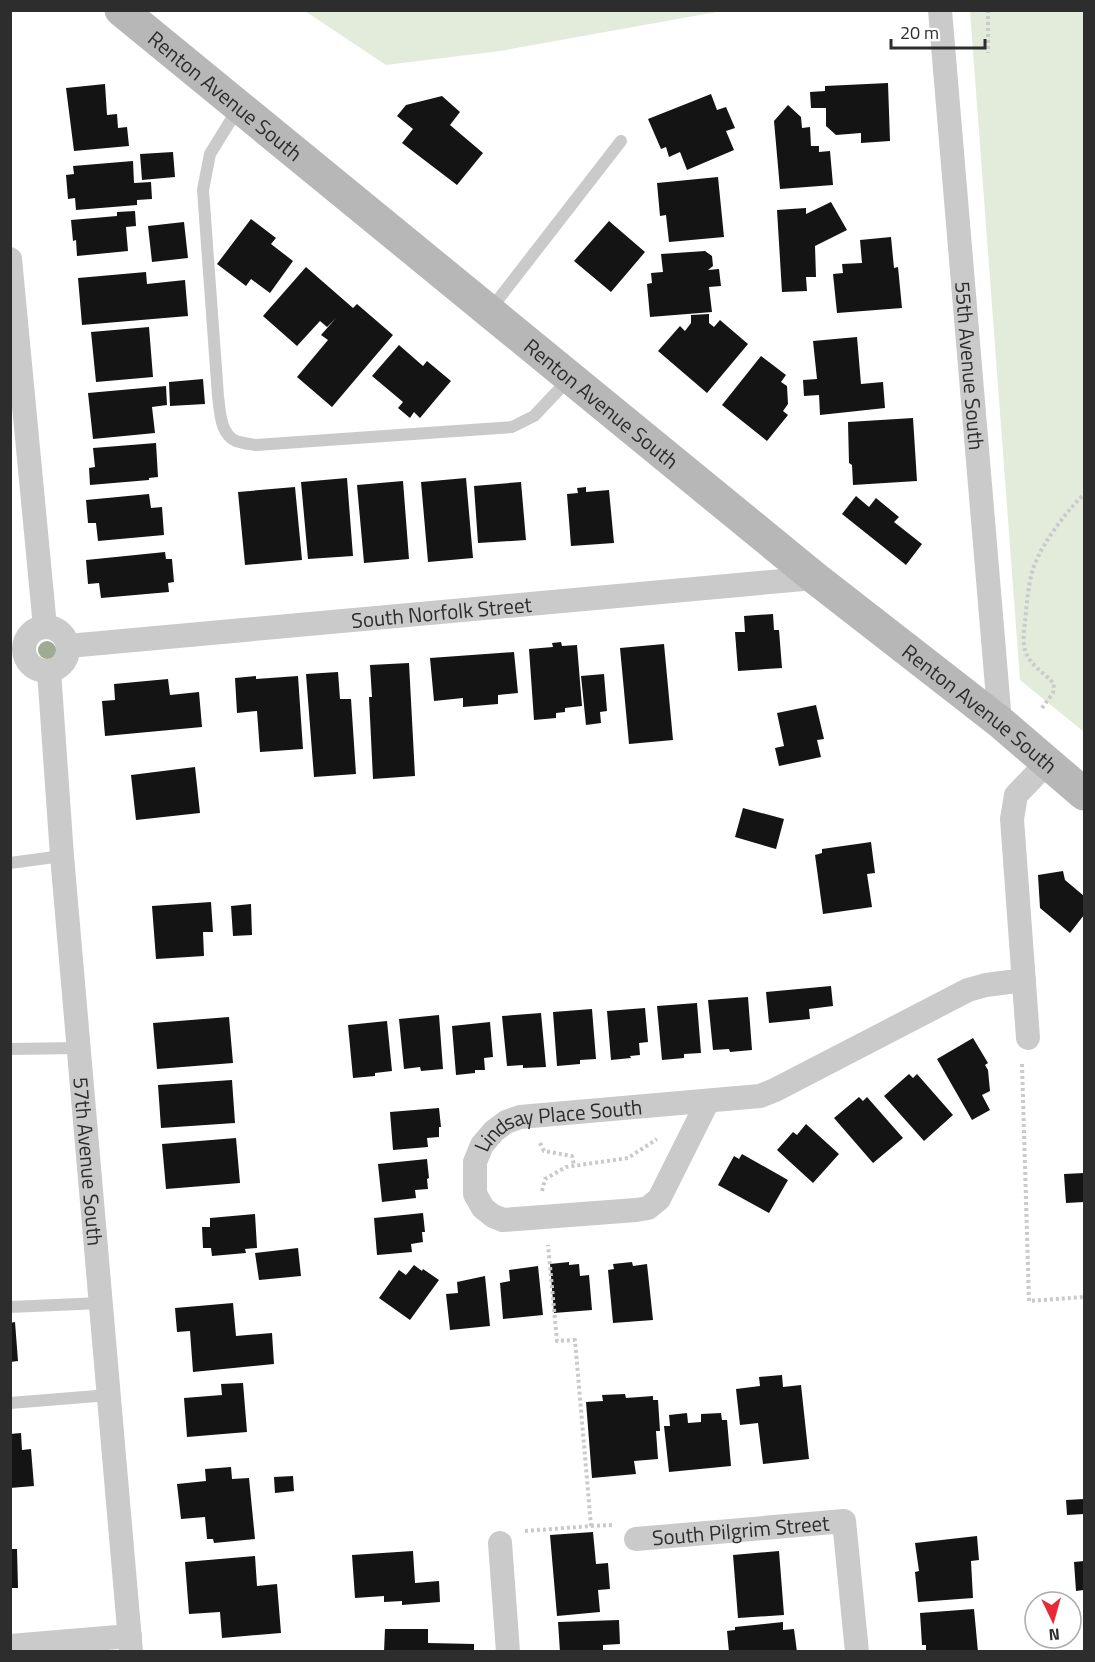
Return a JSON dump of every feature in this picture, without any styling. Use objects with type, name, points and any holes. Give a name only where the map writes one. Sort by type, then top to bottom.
[{"type":"main road","name":"Renton Avenue South","points":[[121,10],[815,578],[1000,722],[1084,794]]},
{"type":"street","name":"55th Avenue South","points":[[940,10],[1000,722]]},
{"type":"street","points":[[10,259],[45,627]]},
{"type":"street","name":"South Norfolk Street","points":[[68,646],[815,578]]},
{"type":"street","points":[[45,627],[60,632],[68,646],[67,656],[63,662],[49,671],[31,666],[17,651],[34,629],[45,627]]},
{"type":"street","name":"57th Avenue South","points":[[49,671],[62,856],[130,1644]]},
{"type":"street","points":[[1028,1038],[1012,819],[1016,795],[1047,763]]},
{"type":"street","name":"Lindsay Place South","points":[[708,1101],[658,1199],[648,1208],[636,1210],[543,1206],[503,1220],[483,1208],[475,1194],[475,1165],[482,1145],[506,1122],[520,1118],[760,1096],[776,1090],[968,990],[1024,980]]},
{"type":"street","name":"South Pilgrim Street","points":[[636,1539],[844,1521],[857,1652]]},
{"type":"street","points":[[500,1543],[508,1652]]},
{"type":"street","points":[[10,1646],[130,1644]]},
{"type":"lane","points":[[239,107],[210,154],[203,190],[218,396],[221,419],[226,432],[234,441],[256,445],[512,427],[534,416],[571,378]]},
{"type":"lane","points":[[489,311],[621,141]]},
{"type":"lane","points":[[10,862],[62,856]]},
{"type":"lane","points":[[10,1050],[78,1048]]},
{"type":"lane","points":[[10,1307],[101,1304]]},
{"type":"lane","points":[[10,1403],[109,1395]]},
{"type":"path","points":[[988,10],[988,53]]},
{"type":"path","points":[[1042,708],[1053,693],[1054,684],[1031,662],[1025,652],[1024,635],[1034,566],[1051,535],[1084,494]]},
{"type":"path","points":[[1028,1038],[1021,1067],[1029,1301],[1084,1297]]},
{"type":"path","points":[[500,1543],[499,1533],[591,1526],[575,1340],[557,1341],[543,1206],[545,1179],[566,1167],[628,1158],[661,1135]]},
{"type":"path","points":[[539,1141],[544,1151],[572,1156],[574,1165]]},
{"type":"green space","points":[[305,11],[722,11],[500,51],[386,65]]},
{"type":"green space","points":[[970,11],[1084,11],[1084,732],[1020,680]]},
{"type":"building","points":[[888,83],[890,141],[861,143],[861,133],[836,135],[826,126],[826,108],[811,108],[810,92],[825,91],[825,86]]},
{"type":"building","points":[[105,84],[107,115],[117,114],[118,128],[127,127],[129,146],[74,151],[66,88]]},
{"type":"building","points":[[711,94],[717,110],[726,107],[735,128],[726,131],[734,150],[687,170],[680,152],[669,157],[666,147],[661,149],[648,119]]},
{"type":"building","points":[[442,96],[460,112],[450,125],[483,153],[457,185],[402,143],[413,129],[397,116],[406,105]]},
{"type":"building","points":[[788,105],[801,117],[802,128],[810,127],[811,146],[819,146],[819,152],[830,151],[833,185],[780,189],[774,121]]},
{"type":"building","points":[[173,152],[175,177],[142,180],[140,154]]},
{"type":"building","points":[[133,161],[134,183],[151,182],[152,199],[137,200],[137,205],[76,210],[75,198],[68,199],[66,175],[74,174],[73,166]]},
{"type":"building","points":[[718,177],[724,237],[669,242],[666,215],[660,216],[657,183]]},
{"type":"building","points":[[831,202],[847,230],[815,246],[816,277],[806,277],[807,291],[782,292],[777,210],[806,208],[806,214]]},
{"type":"building","points":[[135,211],[136,226],[126,227],[128,251],[77,256],[71,220],[117,216],[117,212]]},
{"type":"building","points":[[251,219],[276,238],[271,244],[293,261],[270,293],[251,279],[246,286],[217,264]]},
{"type":"building","points":[[609,221],[645,252],[611,292],[574,261]]},
{"type":"building","points":[[184,222],[188,258],[152,262],[148,226]]},
{"type":"building","points":[[891,237],[894,268],[898,267],[902,308],[837,313],[833,274],[843,273],[842,264],[862,263],[860,240]]},
{"type":"building","points":[[705,251],[712,256],[713,266],[708,270],[719,269],[721,286],[709,287],[712,312],[650,317],[647,284],[652,283],[651,273],[663,272],[661,254]]},
{"type":"building","points":[[306,267],[353,308],[357,304],[393,335],[332,407],[297,377],[328,340],[321,335],[336,318],[327,327],[320,321],[297,346],[263,316]]},
{"type":"building","points":[[146,272],[147,284],[185,280],[188,316],[82,325],[78,278]]},
{"type":"building","points":[[709,314],[709,323],[714,327],[720,320],[748,344],[707,393],[658,351],[680,326],[685,331],[691,323],[691,315]]},
{"type":"building","points":[[149,327],[153,377],[96,382],[91,332]]},
{"type":"building","points":[[857,337],[861,384],[883,382],[885,408],[820,415],[819,395],[804,396],[803,380],[817,379],[813,341]]},
{"type":"building","points":[[399,345],[423,366],[427,361],[451,381],[420,418],[414,412],[410,418],[398,408],[403,402],[372,376]]},
{"type":"building","points":[[761,356],[786,375],[781,382],[787,386],[788,404],[783,411],[788,415],[767,441],[722,405]]},
{"type":"building","points":[[203,379],[205,404],[170,406],[169,382]]},
{"type":"building","points":[[166,386],[167,405],[152,407],[155,433],[93,439],[88,393]]},
{"type":"building","points":[[913,418],[917,481],[853,485],[852,465],[849,463],[848,422]]},
{"type":"building","points":[[156,443],[158,477],[149,478],[149,480],[90,485],[89,468],[95,467],[93,448]]},
{"type":"building","points":[[347,478],[353,556],[308,559],[301,482]]},
{"type":"building","points":[[466,478],[473,558],[428,562],[421,482]]},
{"type":"building","points":[[403,481],[409,559],[364,563],[357,485]]},
{"type":"building","points":[[521,482],[526,540],[478,543],[474,486]]},
{"type":"building","points":[[295,487],[302,560],[245,565],[238,492]]},
{"type":"building","points":[[586,487],[586,492],[609,490],[614,543],[571,546],[567,494],[578,493],[577,488]]},
{"type":"building","points":[[149,494],[151,508],[162,507],[164,535],[98,541],[96,523],[88,523],[86,500]]},
{"type":"building","points":[[856,496],[869,507],[876,498],[899,517],[894,522],[922,544],[906,565],[842,514]]},
{"type":"building","points":[[165,552],[166,559],[172,559],[174,582],[168,583],[169,592],[101,598],[99,583],[88,584],[86,560]]},
{"type":"building","points":[[773,614],[774,630],[779,630],[782,668],[738,671],[735,632],[745,632],[744,616]]},
{"type":"building","points":[[561,642],[562,646],[577,645],[582,706],[565,708],[565,712],[556,713],[556,718],[534,720],[529,649],[553,647],[552,643]]},
{"type":"building","points":[[664,644],[673,740],[629,744],[620,648]]},
{"type":"building","points":[[514,652],[518,693],[498,695],[498,704],[463,707],[463,698],[434,701],[430,658]]},
{"type":"building","points":[[409,663],[415,776],[373,779],[369,697],[372,697],[370,665]]},
{"type":"building","points":[[338,672],[340,699],[351,699],[356,774],[314,777],[306,674]]},
{"type":"building","points":[[604,674],[607,711],[600,712],[601,723],[586,725],[581,676]]},
{"type":"building","points":[[256,676],[256,679],[298,676],[303,749],[260,752],[257,711],[237,713],[235,678]]},
{"type":"building","points":[[168,679],[170,695],[199,692],[202,727],[105,736],[102,701],[115,700],[114,684]]},
{"type":"building","points":[[816,705],[824,739],[817,740],[821,757],[779,766],[775,748],[784,746],[777,713]]},
{"type":"building","points":[[195,767],[200,813],[136,820],[131,775]]},
{"type":"building","points":[[743,808],[784,819],[776,849],[735,837]]},
{"type":"building","points":[[871,842],[875,873],[867,874],[872,907],[823,914],[815,855],[822,853],[822,849]]},
{"type":"building","points":[[1063,871],[1065,880],[1084,896],[1084,915],[1070,933],[1040,908],[1038,875]]},
{"type":"building","points":[[211,902],[213,932],[203,932],[204,956],[156,959],[152,906]]},
{"type":"building","points":[[251,904],[252,935],[233,936],[231,906]]},
{"type":"building","points":[[831,986],[833,1006],[809,1009],[810,1019],[769,1023],[766,992]]},
{"type":"building","points":[[748,997],[752,1050],[730,1052],[729,1049],[713,1050],[708,1000]]},
{"type":"building","points":[[697,1003],[701,1053],[684,1054],[684,1058],[662,1060],[657,1006]]},
{"type":"building","points":[[645,1008],[648,1042],[639,1043],[640,1055],[611,1060],[607,1011]]},
{"type":"building","points":[[592,1009],[596,1059],[580,1060],[580,1064],[557,1066],[553,1012]]},
{"type":"building","points":[[541,1013],[546,1067],[507,1066],[502,1016]]},
{"type":"building","points":[[439,1015],[443,1069],[421,1071],[420,1067],[404,1069],[399,1019]]},
{"type":"building","points":[[229,1017],[233,1063],[157,1069],[153,1023]]},
{"type":"building","points":[[387,1021],[392,1071],[375,1073],[375,1076],[353,1078],[348,1025]]},
{"type":"building","points":[[490,1022],[493,1057],[484,1058],[485,1070],[456,1075],[452,1026]]},
{"type":"building","points":[[973,1038],[988,1063],[985,1065],[988,1070],[990,1091],[982,1095],[990,1110],[972,1120],[937,1059]]},
{"type":"building","points":[[909,1074],[913,1078],[917,1074],[953,1115],[924,1141],[884,1096]]},
{"type":"building","points":[[232,1080],[235,1123],[161,1128],[158,1085]]},
{"type":"building","points":[[859,1097],[863,1101],[867,1097],[903,1138],[873,1163],[834,1118]]},
{"type":"building","points":[[439,1108],[441,1127],[439,1127],[439,1137],[427,1138],[428,1147],[393,1150],[390,1112]]},
{"type":"building","points":[[806,1124],[839,1154],[813,1183],[777,1150],[793,1132],[797,1135]]},
{"type":"building","points":[[236,1138],[240,1183],[166,1189],[162,1144]]},
{"type":"building","points":[[742,1154],[788,1180],[769,1213],[718,1185],[734,1156],[739,1159]]},
{"type":"building","points":[[427,1159],[428,1189],[415,1190],[416,1198],[382,1202],[378,1164]]},
{"type":"building","points":[[1084,1173],[1084,1202],[1066,1203],[1064,1174]]},
{"type":"building","points":[[423,1213],[425,1232],[422,1232],[423,1242],[411,1244],[412,1252],[377,1255],[374,1218]]},
{"type":"building","points":[[255,1214],[257,1248],[245,1249],[246,1253],[212,1256],[211,1248],[203,1248],[202,1227],[210,1227],[210,1218]]},
{"type":"building","points":[[298,1248],[301,1276],[259,1280],[255,1253]]},
{"type":"building","points":[[569,1262],[569,1265],[579,1264],[580,1276],[589,1275],[592,1310],[554,1313],[550,1264]]},
{"type":"building","points":[[632,1262],[633,1266],[647,1264],[653,1320],[613,1323],[608,1270],[614,1269],[613,1264]]},
{"type":"building","points":[[414,1265],[439,1280],[410,1320],[379,1298],[399,1270],[406,1275]]},
{"type":"building","points":[[538,1266],[543,1315],[503,1319],[500,1283],[510,1281],[509,1270]]},
{"type":"building","points":[[485,1276],[490,1326],[450,1330],[446,1294],[458,1293],[457,1282]]},
{"type":"building","points":[[233,1303],[236,1336],[272,1333],[274,1364],[193,1372],[190,1331],[177,1332],[175,1308]]},
{"type":"building","points":[[15,1322],[18,1361],[10,1362],[10,1323]]},
{"type":"building","points":[[782,1375],[783,1387],[801,1385],[809,1459],[763,1464],[758,1423],[740,1425],[736,1389],[760,1386],[759,1377]]},
{"type":"building","points":[[243,1383],[247,1432],[187,1437],[184,1398],[222,1395],[221,1384]]},
{"type":"building","points":[[625,1394],[626,1398],[653,1396],[653,1400],[658,1400],[660,1431],[656,1431],[658,1459],[634,1461],[636,1474],[592,1478],[586,1402],[603,1401],[602,1395]]},
{"type":"building","points":[[687,1413],[688,1423],[701,1422],[701,1414],[721,1413],[722,1420],[727,1420],[731,1466],[669,1472],[664,1426],[670,1426],[669,1415]]},
{"type":"building","points":[[21,1433],[22,1450],[31,1449],[34,1486],[10,1488],[10,1434]]},
{"type":"building","points":[[231,1467],[232,1479],[249,1478],[255,1539],[214,1543],[213,1539],[207,1539],[205,1517],[181,1519],[177,1484],[206,1481],[205,1469]]},
{"type":"building","points":[[293,1476],[294,1491],[275,1493],[274,1477]]},
{"type":"building","points":[[1084,1499],[1084,1514],[1067,1515],[1066,1500]]},
{"type":"building","points":[[593,1532],[596,1564],[608,1563],[610,1589],[598,1590],[600,1612],[557,1616],[550,1535]]},
{"type":"building","points":[[977,1536],[979,1560],[971,1561],[973,1598],[918,1602],[915,1572],[919,1571],[915,1543]]},
{"type":"building","points":[[10,1549],[17,1549],[18,1588],[10,1588]]},
{"type":"building","points":[[413,1551],[415,1583],[439,1581],[440,1602],[402,1605],[402,1601],[384,1602],[384,1596],[355,1598],[352,1555]]},
{"type":"building","points":[[779,1551],[784,1615],[738,1618],[733,1555]]},
{"type":"building","points":[[255,1556],[257,1586],[277,1584],[281,1633],[222,1638],[220,1612],[189,1614],[185,1562]]},
{"type":"building","points":[[1084,1561],[1084,1590],[1076,1590],[1074,1562]]},
{"type":"building","points":[[974,1609],[978,1652],[926,1652],[926,1645],[922,1645],[920,1613]]},
{"type":"building","points":[[619,1620],[620,1644],[603,1645],[603,1652],[560,1652],[558,1622]]},
{"type":"building","points":[[783,1622],[783,1630],[794,1629],[797,1652],[729,1652],[727,1631],[735,1630],[735,1627]]},
{"type":"building","points":[[385,1629],[428,1629],[428,1643],[474,1644],[474,1652],[384,1652]]}]
